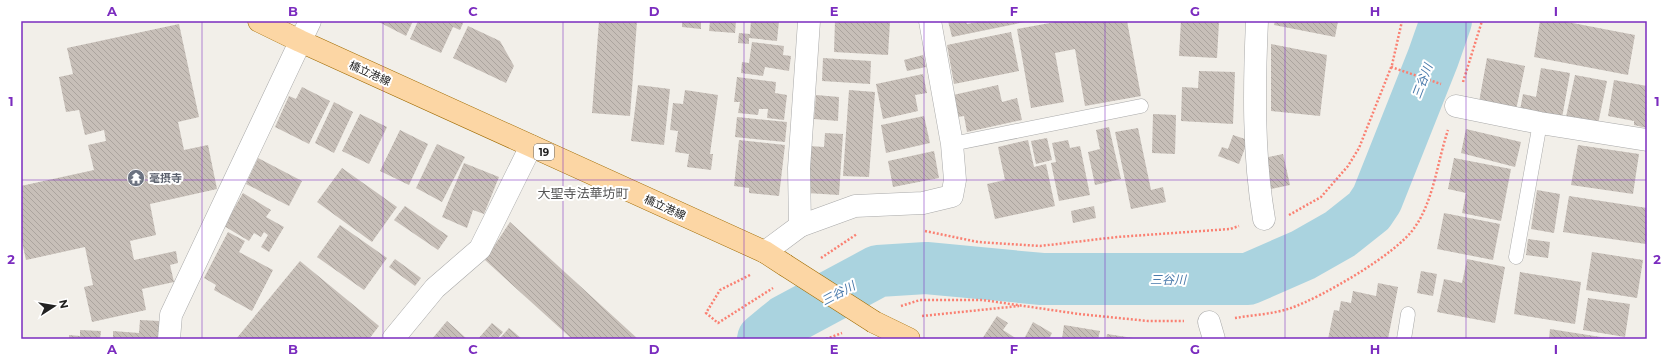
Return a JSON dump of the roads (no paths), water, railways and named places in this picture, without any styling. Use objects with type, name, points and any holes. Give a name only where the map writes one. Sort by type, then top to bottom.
[{"type":"main road","name":"橋立港線","points":[[259,21],[765,252],[881,325],[909,339]]},
{"type":"street","points":[[169,339],[170,316],[310,21]]},
{"type":"street","points":[[800,226],[799,168],[809,21]]},
{"type":"street","points":[[765,252],[800,226],[855,206],[923,203],[952,196],[955,180],[952,144],[930,21]]},
{"type":"street","points":[[1258,21],[1254,85],[1259,187],[1264,219]]},
{"type":"street","points":[[1456,106],[1540,123],[1647,140]]},
{"type":"street","points":[[393,339],[435,288],[480,249],[531,146]]},
{"type":"lane","points":[[952,144],[1141,106]]},
{"type":"lane","points":[[1516,257],[1540,123]]},
{"type":"lane","points":[[1404,339],[1408,314]]},
{"type":"waterway","name":"三谷川","points":[[763,339],[785,321],[878,271],[926,268],[1042,279],[1248,279],[1303,255],[1340,234],[1369,211],[1377,199],[1433,58],[1446,21]]},
{"type":"place","name":"毫摂寺","points":[[136,178]]},
{"type":"district","name":"大聖寺法華坊町","points":[[583,193]]}]
